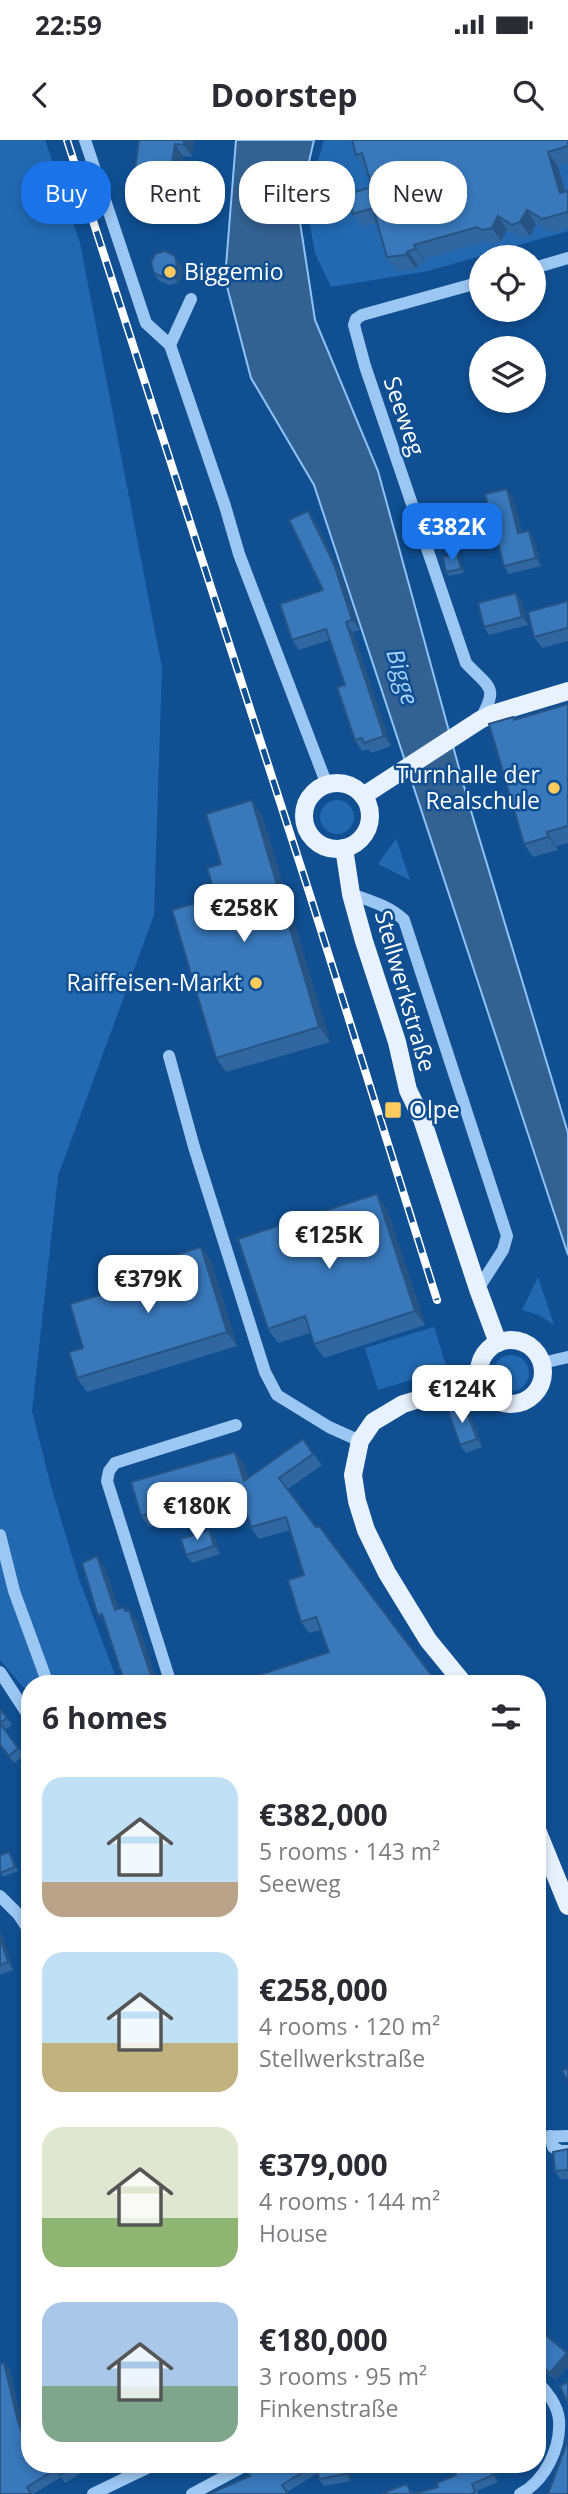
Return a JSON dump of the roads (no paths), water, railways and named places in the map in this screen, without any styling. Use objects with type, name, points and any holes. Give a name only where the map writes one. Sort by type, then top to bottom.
[{"type":"main road","points":[[363,796],[478,721],[492,714],[568,691]]},
{"type":"main road","points":[[327,785],[347,785],[363,796],[368,805],[369,826],[357,843],[344,848],[325,847],[315,841],[308,832],[305,810],[309,799],[317,791],[327,785]]},
{"type":"main road","name":"Stellwerkstraße","points":[[344,848],[364,942],[397,1042],[408,1090],[422,1119],[498,1343]]},
{"type":"main road","points":[[520,1341],[538,1353],[542,1363],[542,1384],[529,1399],[520,1404],[500,1403],[491,1398],[480,1381],[479,1371],[484,1354],[498,1343],[520,1341]]},
{"type":"main road","points":[[457,1675],[428,1640],[387,1573],[366,1530],[353,1475],[360,1441],[373,1422],[403,1404],[480,1381]]},
{"type":"main road","points":[[546,1852],[568,1906]]},
{"type":"street","points":[[85,140],[146,323],[170,345],[239,554],[327,785]]},
{"type":"street","points":[[546,264],[568,258]]},
{"type":"street","name":"Seeweg","points":[[469,285],[362,315],[356,319],[354,325],[365,366],[466,663],[491,689],[491,699],[478,721]]},
{"type":"street","points":[[170,345],[191,299]]},
{"type":"street","points":[[352,894],[396,912],[404,920],[479,1148],[507,1236],[503,1250],[478,1289]]},
{"type":"street","points":[[169,1056],[194,1147],[265,1372],[277,1395],[329,1427],[360,1441]]},
{"type":"street","points":[[542,1363],[568,1357]]},
{"type":"street","points":[[168,1675],[107,1481],[109,1471],[115,1463],[236,1425]]},
{"type":"street","points":[[0,1535],[14,1591],[45,1675]]},
{"type":"street","points":[[0,1672],[21,1704]]},
{"type":"street","points":[[0,1896],[21,1918]]},
{"type":"street","points":[[546,2137],[568,2136]]},
{"type":"street","points":[[546,2139],[560,2151],[568,2151]]},
{"type":"street","points":[[546,2393],[556,2410],[558,2428],[546,2468]]},
{"type":"street","points":[[93,2494],[136,2473]]},
{"type":"street","points":[[192,2494],[233,2473]]},
{"type":"street","points":[[526,2492],[542,2473]]},
{"type":"water","name":"Bigge","points":[[236,140],[314,140],[309,161],[239,161],[239,224],[300,224],[315,320],[378,471],[468,801],[568,1133],[568,1255],[314,485],[251,378],[225,279]]},
{"type":"railway","points":[[67,140],[437,1300]]},
{"type":"place","name":"Biggemio","points":[[170,272]]},
{"type":"place","name":"Turnhalle der Realschule","points":[[554,788]]},
{"type":"place","name":"Raiffeisen-Markt","points":[[256,983]]},
{"type":"place","name":"Olpe","points":[[393,1110]]}]
